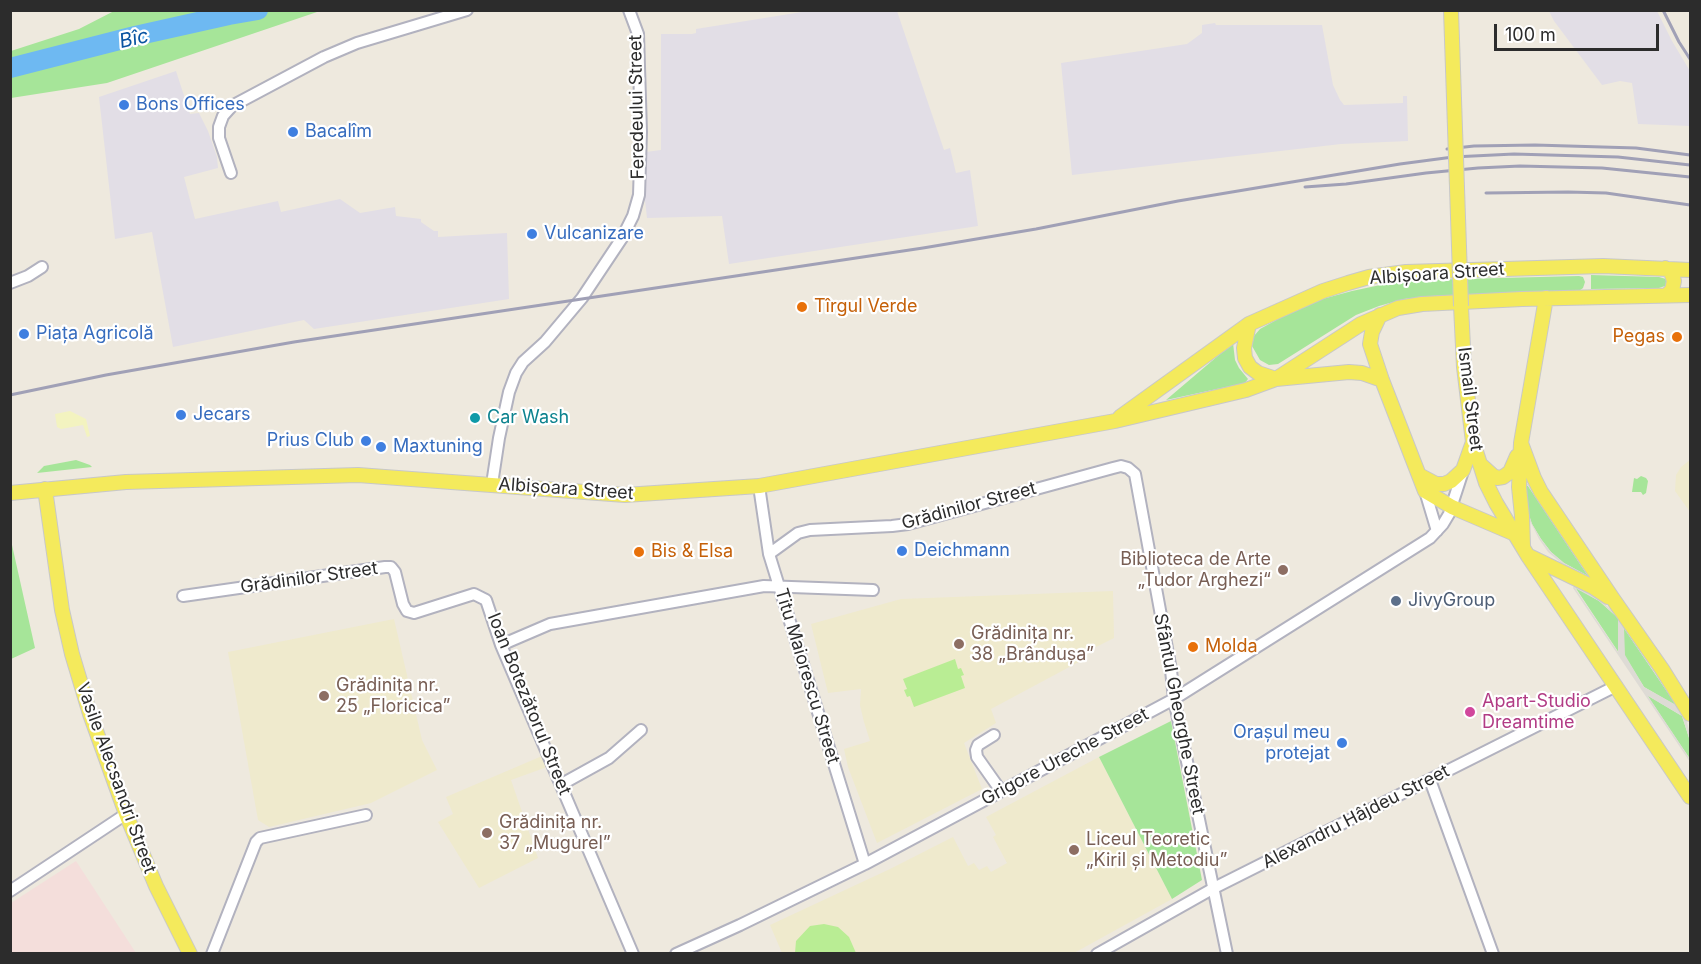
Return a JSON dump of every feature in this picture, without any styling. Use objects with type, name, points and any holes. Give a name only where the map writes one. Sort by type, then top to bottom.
[{"type":"main road","name":"Ismail Street","points":[[1451,10],[1464,367],[1473,442],[1479,463],[1486,483],[1526,552],[1690,797]]},
{"type":"main road","name":"Albișoara Street","points":[[1115,421],[1249,324],[1348,282],[1406,272],[1588,266],[1690,270]]},
{"type":"main road","points":[[1665,268],[1671,272],[1674,281],[1672,290],[1667,295]]},
{"type":"main road","name":"Albișoara Street","points":[[10,493],[126,482],[358,475],[625,495],[759,486],[1115,421],[1246,390],[1276,379],[1360,324],[1398,308],[1422,304],[1546,298],[1690,295]]},
{"type":"main road","points":[[1546,298],[1521,443],[1519,487],[1526,552],[1613,599]]},
{"type":"main road","points":[[1380,315],[1372,332],[1370,344],[1425,491],[1452,507],[1515,534]]},
{"type":"main road","points":[[1249,324],[1244,348],[1245,358],[1250,367],[1258,373],[1276,379],[1349,372],[1362,373],[1382,380]]},
{"type":"main road","points":[[1419,476],[1436,484],[1451,481],[1463,470],[1473,442]]},
{"type":"main road","points":[[1479,463],[1492,475],[1497,477],[1507,475],[1521,443]]},
{"type":"main road","points":[[1521,443],[1541,492],[1690,714]]},
{"type":"main road","name":"Vasile Alecsandri Street","points":[[45,489],[62,610],[90,714],[126,814],[156,886],[190,954]]},
{"type":"street","points":[[231,173],[219,138],[219,127],[223,116],[232,106],[306,66],[346,48],[467,10]]},
{"type":"street","name":"Feredeului Street","points":[[492,484],[499,438],[509,392],[516,373],[523,362],[545,342],[582,298],[622,238],[636,206],[639,195],[641,121],[638,34],[629,10]]},
{"type":"street","points":[[10,283],[42,267]]},
{"type":"street","name":"Grădinilor Street","points":[[769,554],[798,533],[810,530],[908,524],[1121,466],[1135,474]]},
{"type":"street","name":"Grigore Ureche Street","points":[[675,954],[865,864],[1174,699],[1421,544],[1443,524],[1452,507],[1463,470]]},
{"type":"street","name":"Sfântul Gheorghe Street","points":[[1135,474],[1169,659],[1174,699],[1227,954]]},
{"type":"street","name":"Titu Maiorescu Street","points":[[759,486],[769,554],[865,864]]},
{"type":"street","points":[[1425,491],[1437,531]]},
{"type":"street","name":"Grădinilor Street","points":[[183,596],[385,567],[391,567],[395,572],[403,604],[407,610],[414,613],[474,594]]},
{"type":"street","points":[[501,645],[550,624],[764,586],[873,590]]},
{"type":"street","name":"Ioan Botezătorul Street","points":[[474,594],[486,600],[501,645],[633,954]]},
{"type":"street","name":"Alexandru Hâjdeu Street","points":[[1097,954],[1214,888],[1616,686]]},
{"type":"street","points":[[562,784],[609,758],[641,730]]},
{"type":"street","points":[[994,735],[978,744],[976,750],[977,757],[1001,791]]},
{"type":"street","points":[[1430,780],[1493,954]]},
{"type":"street","points":[[10,891],[126,814]]},
{"type":"street","points":[[212,954],[256,842],[260,838],[366,815]]},
{"type":"shaded area","points":[[808,11],[897,11],[944,150],[950,148],[956,173],[970,170],[978,226],[729,264],[722,216],[647,218],[646,152],[661,150],[661,34],[692,34],[696,33],[696,29]]},
{"type":"shaded area","points":[[1549,11],[1657,11],[1690,71],[1690,126],[1638,124],[1632,83],[1620,81],[1602,85]]},
{"type":"shaded area","points":[[1215,23],[1216,25],[1322,25],[1333,85],[1340,100],[1344,105],[1403,103],[1403,96],[1407,96],[1408,141],[1341,144],[1072,175],[1061,63],[1187,44],[1202,33],[1202,25]]},
{"type":"shaded area","points":[[176,71],[190,114],[199,113],[217,157],[218,168],[184,177],[195,219],[278,201],[281,212],[340,199],[360,213],[395,207],[396,216],[421,219],[421,222],[434,231],[438,231],[438,237],[507,233],[509,299],[314,329],[304,320],[173,347],[152,232],[115,239],[99,97]]},
{"type":"shaded area","points":[[1690,460],[1690,512],[1675,491],[1676,475],[1681,467]]},
{"type":"shaded area","points":[[1525,483],[1528,484],[1590,578],[1560,562],[1548,552],[1539,539],[1526,513]],"holes":[[[1526,485],[1588,576],[1564,563],[1541,539],[1528,512]]]},
{"type":"shaded area","points":[[1574,585],[1595,596],[1615,613],[1675,699],[1687,722],[1690,741],[1682,716],[1648,696],[1690,762],[1573,588]],"holes":[[[1575,588],[1599,601],[1618,618],[1618,652]],[[1624,628],[1676,705],[1644,687],[1625,655]]]},
{"type":"shaded area","points":[[1113,591],[1114,638],[1086,652],[1088,657],[991,709],[996,723],[964,743],[982,789],[877,843],[848,767],[844,749],[870,741],[860,705],[861,689],[828,693],[811,624],[901,599]]},
{"type":"shaded area","name":"Grădinița nr. 25 „Floricica”","points":[[394,619],[422,740],[437,770],[371,803],[269,827],[258,820],[228,652]]},
{"type":"shaded area","name":"Grădinița nr. 37 „Mugurel”","points":[[542,756],[547,767],[511,780],[538,858],[479,888],[438,822],[453,814],[446,797]]},
{"type":"shaded area","name":"Liceul Teoretic „Kiril și Metodiu”","points":[[1099,757],[1172,899],[1074,953],[782,953],[770,925],[953,837],[968,866],[974,863],[979,870],[987,866],[991,872],[1007,863],[993,837],[996,835],[986,817]]},
{"type":"shaded area","points":[[76,861],[136,953],[11,953],[11,903]]},
{"type":"green space","points":[[116,10],[320,11],[107,83],[11,98],[11,51],[79,29]]},
{"type":"green space","points":[[1591,275],[1659,277],[1666,279],[1667,283],[1659,288],[1591,289]]},
{"type":"green space","points":[[1583,277],[1585,282],[1579,291],[1431,296],[1404,299],[1379,306],[1356,315],[1278,364],[1269,365],[1260,360],[1252,346],[1254,336],[1260,329],[1289,313],[1315,301],[1352,291],[1390,283],[1422,280]]},
{"type":"green space","points":[[1233,343],[1235,360],[1248,379],[1245,383],[1166,400]]},
{"type":"green space","points":[[76,460],[92,467],[37,473],[44,466]]},
{"type":"green space","points":[[1641,476],[1648,481],[1646,493],[1643,495],[1641,492],[1632,492],[1634,478]]},
{"type":"green space","points":[[1526,486],[1588,576],[1564,563],[1541,539],[1528,512]]},
{"type":"green space","points":[[10,536],[35,648],[11,659],[10,659]]},
{"type":"green space","points":[[1575,587],[1599,601],[1618,618],[1619,653]]},
{"type":"green space","points":[[1623,627],[1677,706],[1644,687],[1624,655]]},
{"type":"green space","points":[[955,659],[958,669],[961,668],[964,675],[961,676],[965,688],[914,707],[910,696],[907,697],[904,690],[907,689],[903,679]]},
{"type":"green space","points":[[1647,695],[1682,716],[1690,741],[1690,759]]},
{"type":"green space","points":[[1171,721],[1202,880],[1172,899],[1099,757]]},
{"type":"green space","points":[[824,924],[838,927],[849,937],[856,953],[795,953],[796,941],[810,926]]},
{"type":"sand","points":[[70,411],[86,419],[90,436],[87,437],[83,425],[61,429],[57,427],[55,414]]},
{"type":"waterway","name":"Bîc","points":[[225,10],[229,15]]},
{"type":"waterway","name":"Bîc","points":[[10,68],[135,36],[258,10]]},
{"type":"railway","points":[[1663,10],[1690,59]]},
{"type":"railway","points":[[1447,149],[1535,145],[1636,148],[1690,155]]},
{"type":"railway","points":[[10,395],[106,375],[294,342],[923,248],[1178,201],[1400,164],[1453,157],[1514,154],[1618,157],[1690,165]]},
{"type":"railway","points":[[1305,187],[1426,173],[1520,166],[1602,168],[1690,177]]},
{"type":"railway","points":[[1486,193],[1606,193],[1690,205]]},
{"type":"place","name":"Bons Offices","points":[[124,105]]},
{"type":"place","name":"Bacalîm","points":[[293,132]]},
{"type":"place","name":"Vulcanizare","points":[[532,234]]},
{"type":"place","name":"Tîrgul Verde","points":[[802,307]]},
{"type":"place","name":"Piața Agricolă","points":[[24,334]]},
{"type":"place","name":"Pegas","points":[[1677,337]]},
{"type":"place","name":"Jecars","points":[[181,415]]},
{"type":"place","name":"Car Wash","points":[[475,418]]},
{"type":"place","name":"Prius Club","points":[[366,441]]},
{"type":"place","name":"Maxtuning","points":[[381,447]]},
{"type":"place","name":"Deichmann","points":[[902,551]]},
{"type":"place","name":"Bis & Elsa","points":[[639,552]]},
{"type":"place","name":"Biblioteca de Arte „Tudor Arghezi“","points":[[1283,570]]},
{"type":"place","name":"JivyGroup","points":[[1396,601]]},
{"type":"place","name":"Grădinița nr. 38 „Brândușa”","points":[[959,644]]},
{"type":"place","name":"Molda","points":[[1193,647]]},
{"type":"place","name":"Grădinița nr. 25 „Floricica”","points":[[324,696]]},
{"type":"place","name":"Apart-Studio Dreamtime","points":[[1470,712]]},
{"type":"place","name":"Orașul meu protejat","points":[[1342,743]]},
{"type":"place","name":"Grădinița nr. 37 „Mugurel”","points":[[487,833]]},
{"type":"place","name":"Liceul Teoretic „Kiril și Metodiu”","points":[[1074,850]]}]
